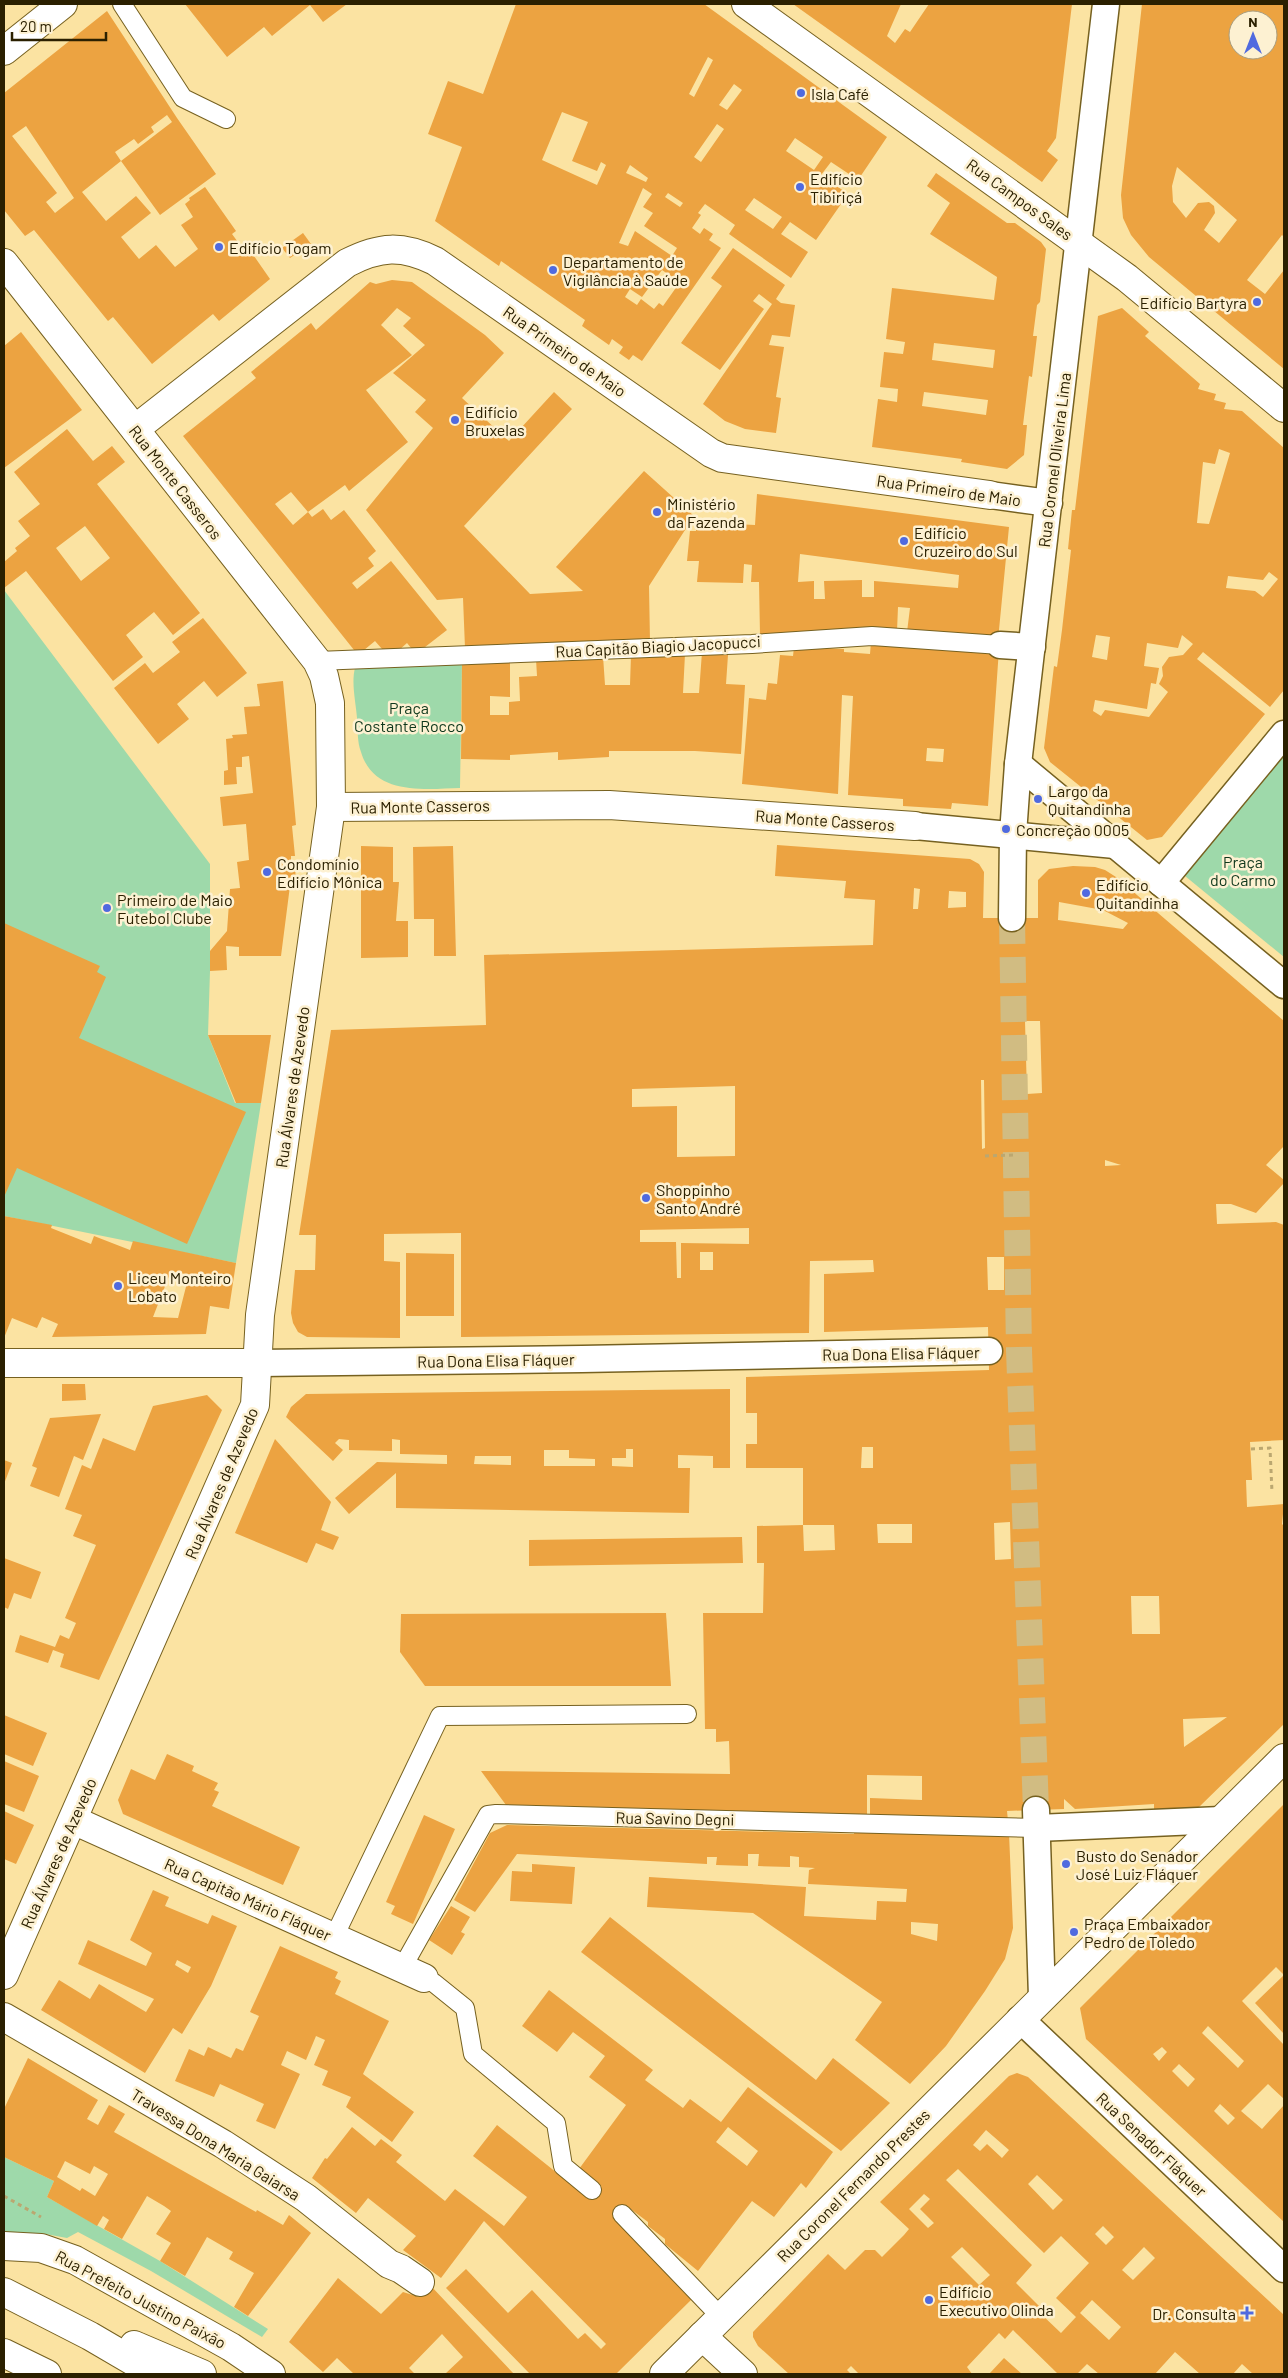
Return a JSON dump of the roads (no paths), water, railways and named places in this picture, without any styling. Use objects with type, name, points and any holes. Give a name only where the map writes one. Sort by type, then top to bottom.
[{"type":"main road","points":[[4,51],[63,4]]},
{"type":"main road","name":"Rua Campos Sales","points":[[746,4],[1079,242],[1149,295],[1284,408]]},
{"type":"main road","name":"Rua Primeiro de Maio","points":[[135,429],[347,264],[371,252],[387,249],[404,249],[435,261],[711,453],[722,458],[990,495]]},
{"type":"main road","name":"Rua Monte Casseros","points":[[4,262],[317,661],[324,676],[330,703],[332,807],[609,804],[915,826]]},
{"type":"main road","name":"Rua Álvares de Azevedo","points":[[4,1975],[253,1412],[257,1397],[260,1316],[332,807]]},
{"type":"main road","name":"Rua Dona Elisa Fláquer","points":[[4,1363],[258,1363]]},
{"type":"main road","points":[[1042,1997],[1284,1758]]},
{"type":"main road","name":"Rua Capitão Mário Fláquer","points":[[73,1820],[413,1973]]},
{"type":"main road","name":"Rua Coronel Fernando Prestes","points":[[664,2374],[1042,1997]]},
{"type":"main road","name":"Travessa Dona Maria Gaiarsa","points":[[4,2017],[223,2144],[306,2198],[388,2264],[401,2268],[420,2282]]},
{"type":"main road","name":"Rua Prefeito Justino Paixão","points":[[4,2246],[41,2248],[75,2260],[231,2347],[271,2374]]},
{"type":"main road","points":[[4,2292],[156,2374]]},
{"type":"main road","points":[[85,2334],[132,2344],[202,2374]]},
{"type":"main road","points":[[702,2336],[743,2374]]},
{"type":"main road","points":[[6,2354],[29,2374]]},
{"type":"main road","points":[[6,2354],[47,2374]]},
{"type":"street","name":"Rua Coronel Oliveira Lima","points":[[1012,918],[1013,834],[1018,764],[1106,4]]},
{"type":"street","name":"Rua Primeiro de Maio","points":[[990,495],[1049,503]]},
{"type":"street","points":[[1000,645],[1032,647]]},
{"type":"street","points":[[1161,883],[1284,734]]},
{"type":"street","points":[[1018,764],[1284,985]]},
{"type":"street","name":"Rua Monte Casseros","points":[[915,826],[1013,834]]},
{"type":"street","points":[[1013,834],[1115,845]]},
{"type":"street","name":"Rua Dona Elisa Fláquer","points":[[258,1363],[989,1351]]},
{"type":"street","points":[[1042,1997],[1036,1819],[1221,1820]]},
{"type":"street","name":"Rua Senador Fláquer","points":[[1020,2019],[1284,2269]]},
{"type":"lane","points":[[122,4],[183,98],[226,119]]},
{"type":"lane","name":"Rua Capitão Biagio Jacopucci","points":[[317,661],[752,644],[872,636],[1000,645]]},
{"type":"lane","points":[[334,1937],[440,1716],[687,1714]]},
{"type":"lane","name":"Rua Savino Degni","points":[[413,1973],[488,1815],[1036,1819]]},
{"type":"lane","points":[[413,1973],[434,1983],[465,2008],[474,2054],[556,2123],[563,2166],[592,2190]]},
{"type":"lane","points":[[622,2214],[722,2317]]},
{"type":"tunnel","points":[[1012,918],[1019,1350],[1036,1810]]},
{"type":"place","name":"Isla Café","points":[[801,93]]},
{"type":"place","name":"Edifício Tibiriçá","points":[[800,187]]},
{"type":"place","name":"Edifício Togam","points":[[219,247]]},
{"type":"place","name":"Departamento de Vigilância à Saúde","points":[[553,270]]},
{"type":"place","name":"Edifício Bartyra","points":[[1257,302]]},
{"type":"place","name":"Edifício Bruxelas","points":[[455,420]]},
{"type":"place","name":"Ministério da Fazenda","points":[[657,512]]},
{"type":"place","name":"Edifício Cruzeiro do Sul","points":[[904,541]]},
{"type":"place","name":"Largo da Quitandinha","points":[[1038,799]]},
{"type":"place","name":"Concreção 0005","points":[[1006,829]]},
{"type":"place","name":"Condomínio Edifício Mônica","points":[[267,872]]},
{"type":"place","name":"Edifício Quitandinha","points":[[1086,893]]},
{"type":"place","name":"Primeiro de Maio Futebol Clube","points":[[107,908]]},
{"type":"place","name":"Shoppinho Santo André","points":[[646,1198]]},
{"type":"place","name":"Liceu Monteiro Lobato","points":[[118,1286]]},
{"type":"place","name":"Busto do Senador José Luiz Fláquer","points":[[1066,1864]]},
{"type":"place","name":"Praça Embaixador Pedro de Toledo","points":[[1074,1932]]},
{"type":"place","name":"Edifício Executivo Olinda","points":[[929,2300]]},
{"type":"place","name":"Dr. Consulta","points":[[1247,2313]]},
{"type":"park label","name":"Praça Costante Rocco","points":[[409,716]]},
{"type":"park label","name":"Praça do Carmo","points":[[1243,870]]}]
